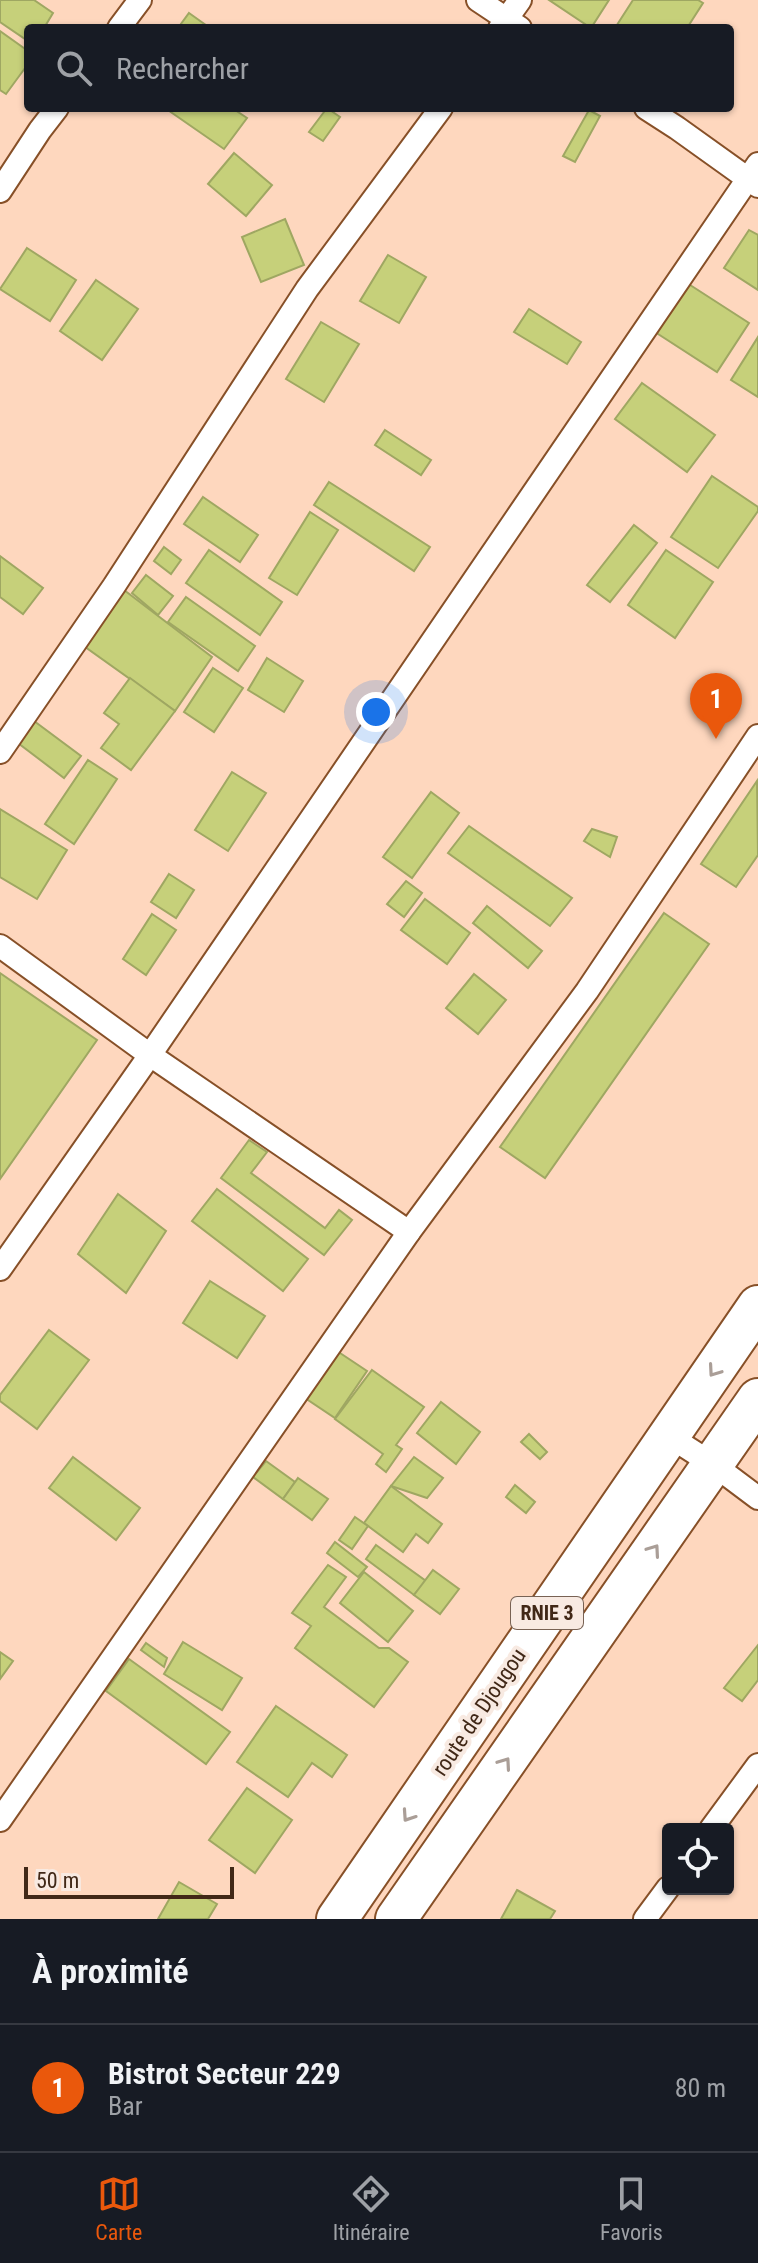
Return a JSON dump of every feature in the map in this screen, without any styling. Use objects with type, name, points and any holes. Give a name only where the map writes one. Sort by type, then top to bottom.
[{"type":"highway","name":"route de Djougou","points":[[337,1919],[758,1306]]},
{"type":"highway","name":"RNIE 3","points":[[396,1919],[758,1399]]},
{"type":"street","points":[[122,24],[140,0]]},
{"type":"street","points":[[478,0],[508,24]]},
{"type":"street","points":[[509,24],[520,0]]},
{"type":"street","points":[[0,191],[54,112]]},
{"type":"street","points":[[0,752],[114,586],[307,289],[438,112]]},
{"type":"street","points":[[0,1269],[755,177],[652,112]]},
{"type":"street","points":[[0,1820],[409,1232],[587,991],[758,736]]},
{"type":"street","points":[[0,946],[150,1055],[409,1232]]},
{"type":"street","points":[[669,1436],[758,1498]]},
{"type":"street","points":[[715,1823],[758,1765]]},
{"type":"street","points":[[645,1919],[663,1895]]},
{"type":"building","points":[[0,0],[34,0],[53,13],[46,24],[24,24],[24,38],[0,22]]},
{"type":"building","points":[[549,0],[609,0],[594,24],[585,24]]},
{"type":"building","points":[[633,0],[698,0],[703,3],[690,24],[618,24]]},
{"type":"building","points":[[189,13],[204,24],[181,24]]},
{"type":"building","points":[[0,31],[24,48],[24,69],[6,94],[0,90]]},
{"type":"building","points":[[171,112],[238,112],[247,118],[224,149]]},
{"type":"building","points":[[324,112],[333,112],[340,117],[323,141],[309,132]]},
{"type":"building","points":[[588,112],[600,116],[575,162],[563,156]]},
{"type":"building","points":[[234,153],[272,185],[246,216],[208,184]]},
{"type":"building","points":[[285,219],[304,265],[261,282],[242,237]]},
{"type":"building","points":[[749,230],[758,235],[758,290],[724,268]]},
{"type":"building","points":[[27,248],[76,280],[50,321],[0,289]]},
{"type":"building","points":[[388,255],[426,277],[399,323],[360,301]]},
{"type":"building","points":[[96,280],[138,309],[102,360],[60,331]]},
{"type":"building","points":[[687,283],[749,323],[717,372],[655,332]]},
{"type":"building","points":[[529,309],[581,342],[567,364],[514,332]]},
{"type":"building","points":[[321,322],[359,344],[324,402],[286,379]]},
{"type":"building","points":[[758,337],[758,397],[731,380]]},
{"type":"building","points":[[642,383],[715,435],[687,472],[615,419]]},
{"type":"building","points":[[385,430],[431,460],[421,475],[375,445]]},
{"type":"building","points":[[712,476],[758,507],[718,568],[671,537]]},
{"type":"building","points":[[329,482],[430,547],[414,571],[314,505]]},
{"type":"building","points":[[203,497],[258,535],[240,562],[184,524]]},
{"type":"building","points":[[310,512],[338,530],[297,595],[269,578]]},
{"type":"building","points":[[634,525],[657,543],[610,602],[587,585]]},
{"type":"building","points":[[164,547],[181,560],[171,574],[154,561]]},
{"type":"building","points":[[209,550],[282,602],[260,635],[186,583]]},
{"type":"building","points":[[666,550],[713,582],[675,638],[628,605]]},
{"type":"building","points":[[0,556],[43,588],[23,614],[0,597]]},
{"type":"building","points":[[146,575],[173,596],[158,615],[132,593]]},
{"type":"building","points":[[124,590],[212,657],[175,711],[81,644]]},
{"type":"building","points":[[186,597],[255,646],[238,671],[168,622]]},
{"type":"building","points":[[267,658],[303,681],[284,712],[248,690]]},
{"type":"building","points":[[213,668],[243,688],[214,732],[184,712]]},
{"type":"building","points":[[130,678],[175,711],[131,770],[101,748],[119,724],[104,713]]},
{"type":"building","points":[[30,718],[81,756],[64,778],[14,740]]},
{"type":"building","points":[[88,760],[117,779],[74,844],[45,824]]},
{"type":"building","points":[[232,772],[266,793],[228,851],[195,830]]},
{"type":"building","points":[[757,781],[758,855],[736,887],[701,864]]},
{"type":"building","points":[[431,792],[459,813],[412,878],[383,857]]},
{"type":"building","points":[[0,809],[67,850],[37,899],[0,877]]},
{"type":"building","points":[[469,826],[572,898],[550,926],[448,853]]},
{"type":"building","points":[[592,829],[617,837],[610,857],[584,841]]},
{"type":"building","points":[[169,874],[194,890],[176,918],[151,902]]},
{"type":"building","points":[[406,881],[422,893],[404,917],[387,904]]},
{"type":"building","points":[[425,899],[470,933],[447,964],[401,930]]},
{"type":"building","points":[[487,906],[542,951],[528,968],[473,923]]},
{"type":"building","points":[[664,913],[709,944],[545,1178],[500,1147]]},
{"type":"building","points":[[152,914],[176,930],[146,975],[123,959]]},
{"type":"building","points":[[0,973],[97,1040],[0,1179]]},
{"type":"building","points":[[474,974],[506,1000],[478,1034],[446,1008]]},
{"type":"building","points":[[249,1140],[267,1152],[251,1173],[325,1228],[339,1210],[352,1220],[324,1255],[221,1178]]},
{"type":"building","points":[[217,1189],[308,1259],[283,1291],[192,1221]]},
{"type":"building","points":[[118,1194],[166,1231],[126,1293],[78,1254]]},
{"type":"building","points":[[210,1281],[265,1316],[237,1358],[183,1323]]},
{"type":"building","points":[[49,1330],[89,1360],[37,1429],[0,1401],[0,1395]]},
{"type":"building","points":[[334,1349],[367,1371],[335,1418],[302,1396]]},
{"type":"building","points":[[372,1370],[424,1407],[396,1445],[402,1449],[386,1472],[376,1464],[383,1454],[335,1419]]},
{"type":"building","points":[[441,1402],[480,1432],[456,1464],[417,1433]]},
{"type":"building","points":[[529,1434],[547,1452],[540,1459],[521,1442]]},
{"type":"building","points":[[73,1457],[140,1508],[116,1540],[49,1488]]},
{"type":"building","points":[[414,1457],[443,1478],[427,1498],[391,1486]]},
{"type":"building","points":[[266,1461],[295,1482],[283,1499],[253,1477]]},
{"type":"building","points":[[298,1478],[328,1499],[312,1520],[283,1499]]},
{"type":"building","points":[[515,1485],[535,1502],[526,1513],[506,1497]]},
{"type":"building","points":[[391,1486],[442,1524],[428,1543],[416,1534],[403,1552],[364,1523]]},
{"type":"building","points":[[355,1517],[368,1526],[352,1549],[339,1540]]},
{"type":"building","points":[[335,1542],[367,1567],[358,1577],[327,1553]]},
{"type":"building","points":[[376,1545],[426,1581],[414,1595],[366,1559]]},
{"type":"building","points":[[328,1565],[346,1577],[324,1607],[379,1648],[389,1648],[408,1662],[374,1707],[295,1648],[311,1626],[292,1613]]},
{"type":"building","points":[[433,1570],[459,1589],[440,1614],[414,1595]]},
{"type":"building","points":[[364,1572],[413,1611],[388,1642],[340,1603]]},
{"type":"building","points":[[183,1642],[242,1678],[222,1710],[164,1674]]},
{"type":"building","points":[[146,1643],[167,1658],[164,1667],[141,1650]]},
{"type":"building","points":[[758,1645],[758,1680],[742,1701],[724,1688]]},
{"type":"building","points":[[0,1652],[13,1661],[0,1679]]},
{"type":"building","points":[[129,1659],[230,1732],[206,1764],[106,1691]]},
{"type":"building","points":[[276,1706],[347,1755],[332,1777],[312,1763],[288,1797],[237,1762]]},
{"type":"building","points":[[247,1788],[292,1820],[255,1873],[209,1840]]},
{"type":"building","points":[[179,1882],[217,1904],[208,1919],[158,1919]]},
{"type":"building","points":[[517,1890],[555,1911],[550,1919],[501,1919]]},
{"type":"place","name":"Bistrot Secteur 229","points":[[716,739]]}]
